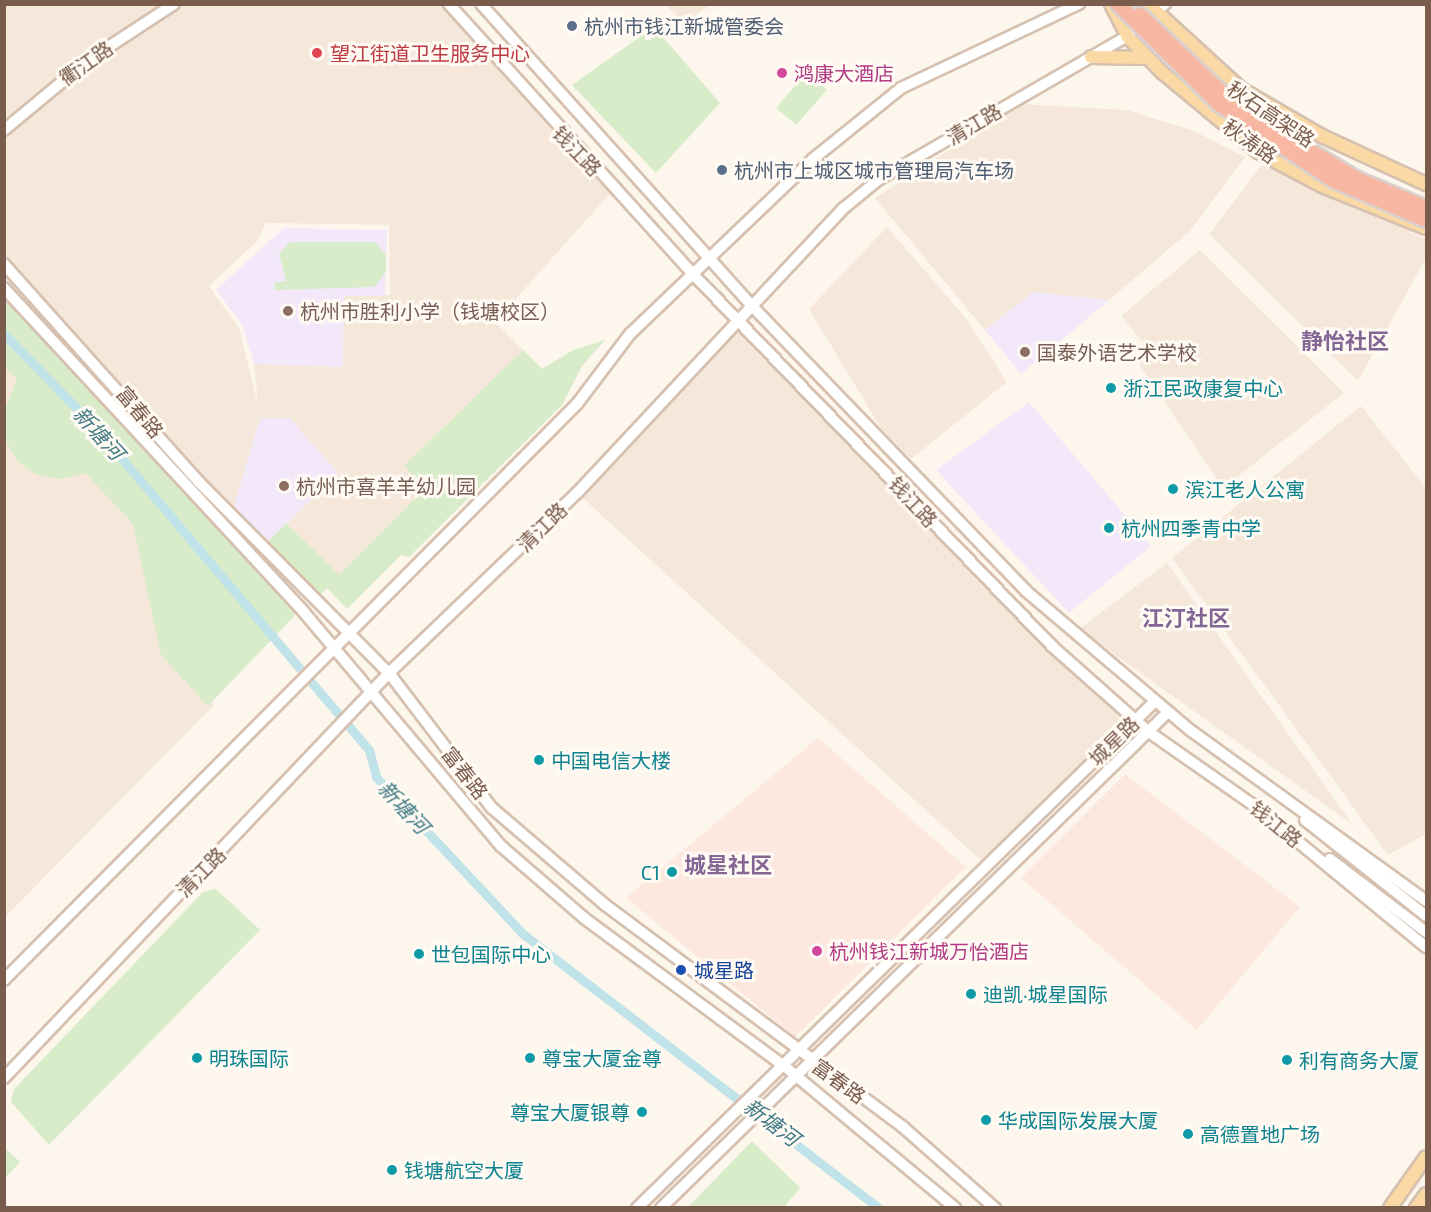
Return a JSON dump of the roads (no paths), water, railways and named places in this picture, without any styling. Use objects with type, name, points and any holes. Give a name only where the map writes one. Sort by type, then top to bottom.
[{"type":"highway","name":"秋石高架路","points":[[1118,4],[1219,104],[1334,180],[1426,220]]},
{"type":"highway","name":"秋石高架路","points":[[1131,4],[1177,54],[1264,123],[1357,179],[1426,208]]},
{"type":"main road","name":"衢江路","points":[[4,130],[87,61],[174,4]]},
{"type":"main road","name":"钱江路","points":[[449,4],[542,114],[1052,646],[1149,732],[1256,807],[1426,947]]},
{"type":"main road","name":"钱江路","points":[[481,4],[714,260],[752,306],[1026,591],[1154,702],[1270,790],[1426,901]]},
{"type":"main road","points":[[4,980],[336,650],[577,404],[630,334],[691,272],[714,260],[813,159],[901,88],[1079,4]]},
{"type":"main road","name":"秋涛路","points":[[1110,4],[1127,36],[1148,57],[1258,152],[1323,186],[1426,228]]},
{"type":"main road","name":"秋涛路","points":[[1156,7],[1241,89],[1322,136],[1426,184]]},
{"type":"main road","name":"清江路","points":[[4,1078],[375,695],[389,674],[577,493],[844,208],[878,180],[1127,36],[1156,7]]},
{"type":"main road","points":[[1091,57],[1148,57]]},
{"type":"main road","name":"富春路","points":[[4,264],[199,482],[389,674],[492,808],[604,904],[812,1062],[903,1127],[995,1208]]},
{"type":"main road","name":"富春路","points":[[4,288],[336,650],[501,846],[584,918],[783,1065],[955,1208]]},
{"type":"main road","name":"城星路","points":[[637,1208],[1154,702]]},
{"type":"main road","name":"城星路","points":[[662,1208],[776,1101],[812,1062],[1167,712]]},
{"type":"main road","points":[[1270,790],[1426,916]]},
{"type":"main road","points":[[1256,807],[1426,932]]},
{"type":"main road","points":[[1390,1208],[1426,1157]]},
{"type":"main road","points":[[1416,1208],[1426,1194]]},
{"type":"waterway","name":"新塘河","points":[[4,334],[95,427],[369,750],[376,777],[523,934],[879,1208]]},
{"type":"place","name":"杭州市钱江新城管委会","points":[[572,26]]},
{"type":"place","name":"望江街道卫生服务中心","points":[[317,53]]},
{"type":"place","name":"鸿康大酒店","points":[[782,73]]},
{"type":"place","name":"杭州市上城区城市管理局汽车场","points":[[722,170]]},
{"type":"place","name":"杭州市胜利小学（钱塘校区）","points":[[288,311]]},
{"type":"place","name":"国泰外语艺术学校","points":[[1025,352]]},
{"type":"place","name":"浙江民政康复中心","points":[[1111,388]]},
{"type":"place","name":"杭州市喜羊羊幼儿园","points":[[284,486]]},
{"type":"place","name":"滨江老人公寓","points":[[1173,489]]},
{"type":"place","name":"杭州四季青中学","points":[[1109,528]]},
{"type":"place","name":"中国电信大楼","points":[[539,760]]},
{"type":"place","name":"C1","points":[[672,872]]},
{"type":"place","name":"杭州钱江新城万怡酒店","points":[[817,951]]},
{"type":"place","name":"世包国际中心","points":[[419,954]]},
{"type":"place","name":"城星路","points":[[681,970]]},
{"type":"place","name":"迪凯·城星国际","points":[[971,994]]},
{"type":"place","name":"明珠国际","points":[[197,1058]]},
{"type":"place","name":"尊宝大厦金尊","points":[[530,1058]]},
{"type":"place","name":"利有商务大厦","points":[[1287,1060]]},
{"type":"place","name":"尊宝大厦银尊","points":[[642,1112]]},
{"type":"place","name":"华成国际发展大厦","points":[[986,1120]]},
{"type":"place","name":"高德置地广场","points":[[1188,1134]]},
{"type":"place","name":"钱塘航空大厦","points":[[392,1170]]},
{"type":"district","name":"静怡社区","points":[[1345,341]]},
{"type":"district","name":"江汀社区","points":[[1186,618]]},
{"type":"district","name":"城星社区","points":[[728,865]]}]
